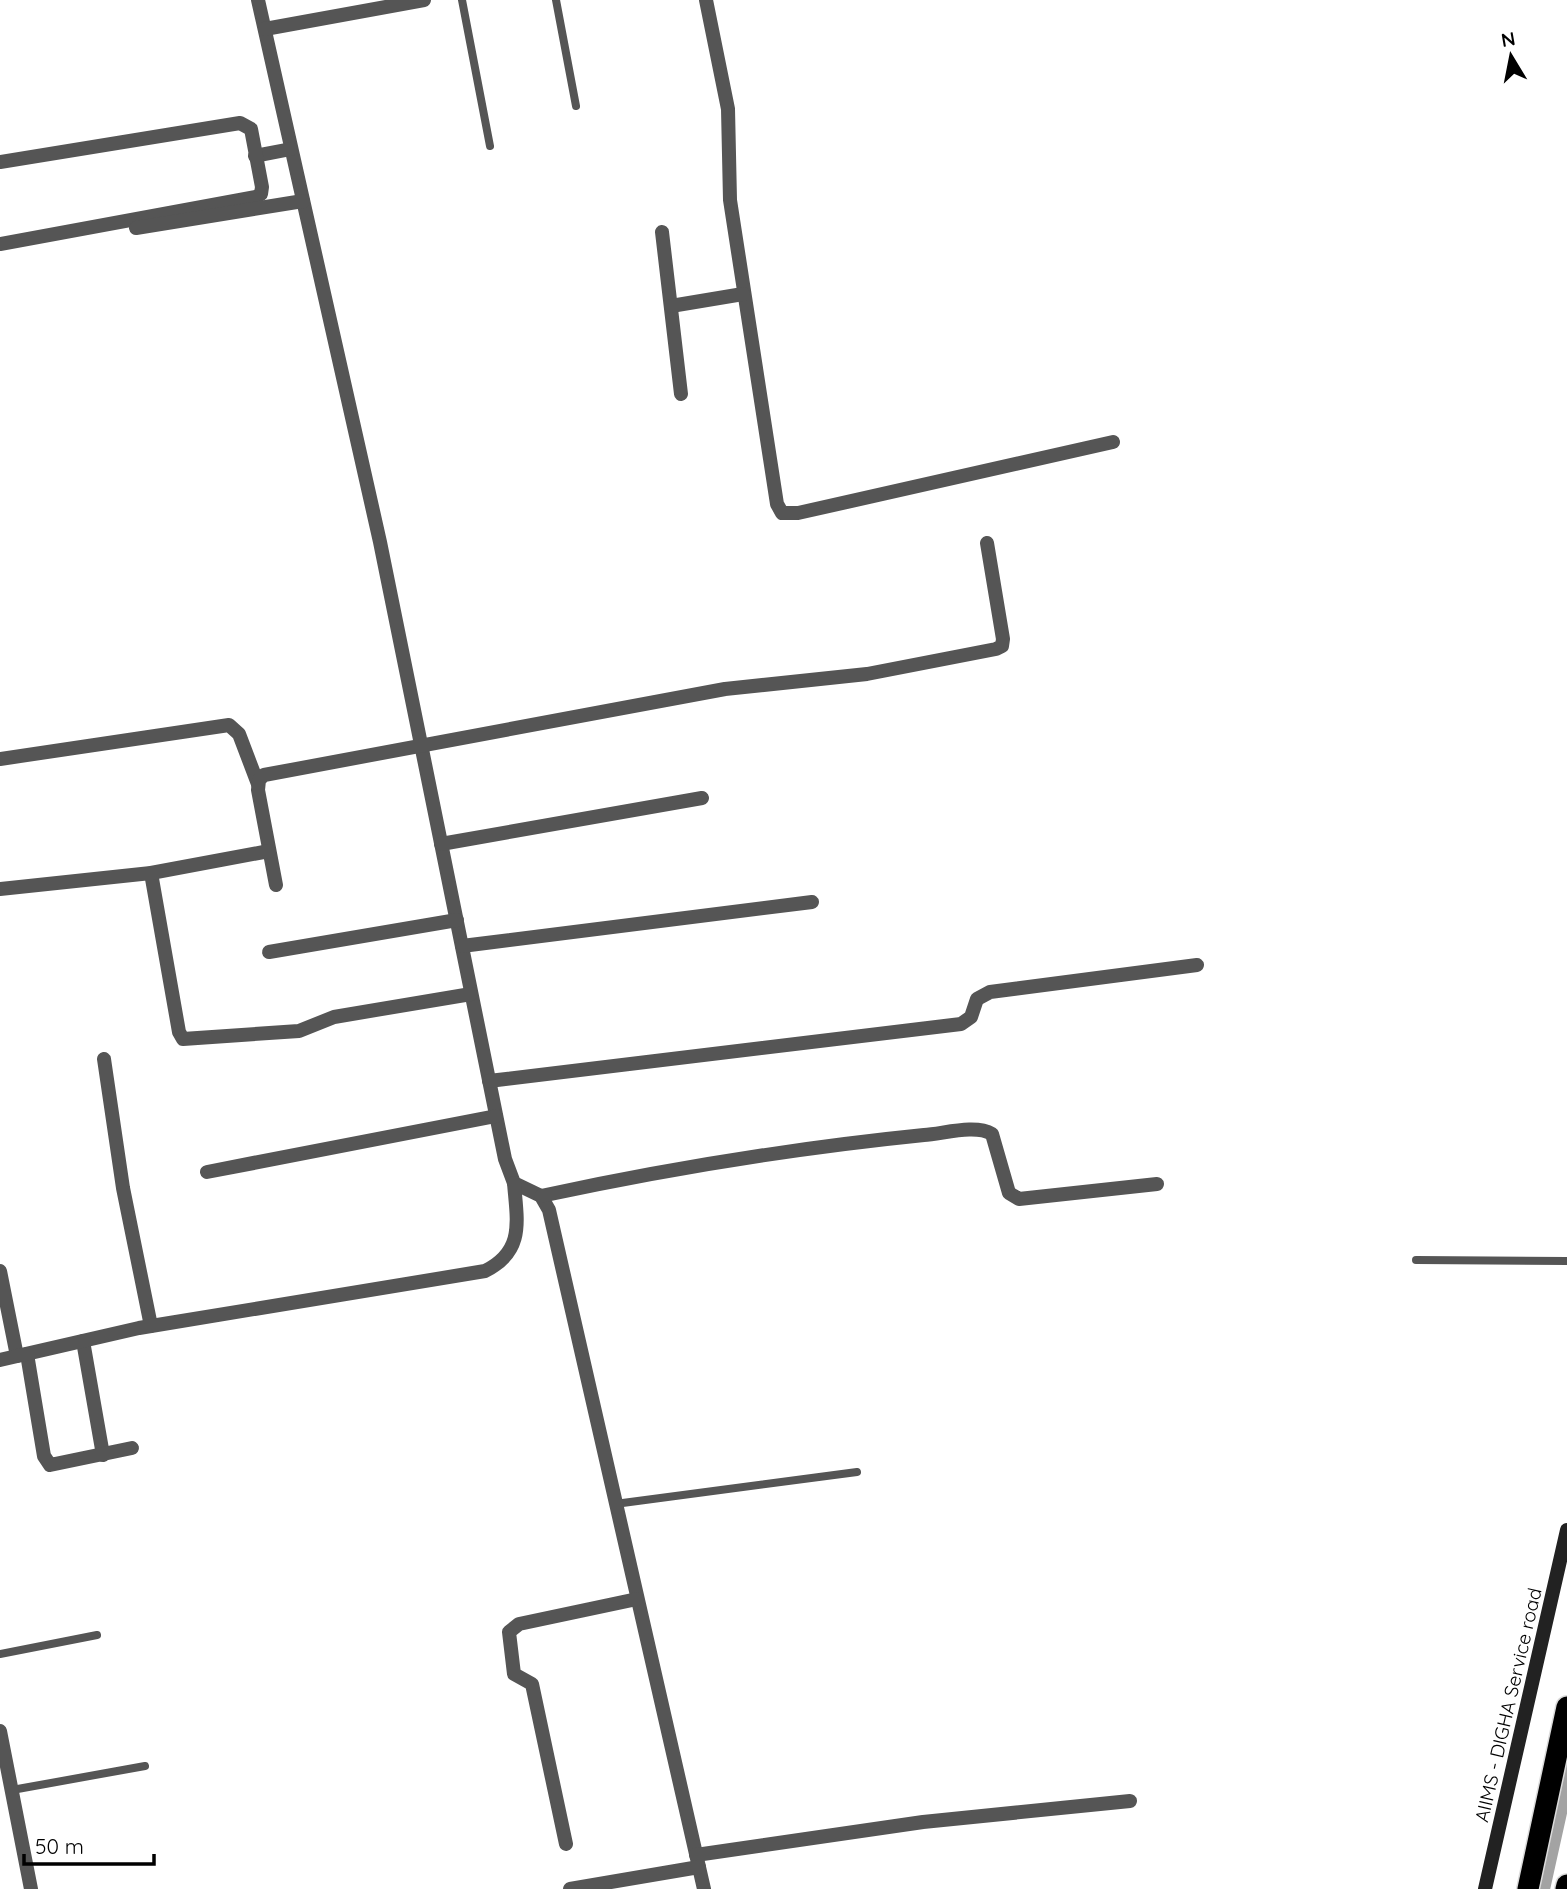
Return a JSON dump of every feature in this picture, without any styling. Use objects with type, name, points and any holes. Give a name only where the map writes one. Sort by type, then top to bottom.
[{"type":"highway","points":[[1528,1889],[1567,1707]]},
{"type":"main road","name":"AIIMS - DIGHA Service road","points":[[1486,1889],[1567,1530]]},
{"type":"street","points":[[0,1360],[151,1326],[485,1271],[500,1263],[513,1246],[517,1219],[514,1182],[507,1167],[496,1116],[380,542],[258,0]]},
{"type":"street","points":[[265,29],[424,0]]},
{"type":"street","points":[[706,0],[728,109],[730,200],[756,386],[777,504],[782,513],[798,513],[1113,442]]},
{"type":"street","points":[[0,162],[240,123],[251,129],[262,187],[261,194],[256,197],[0,244]]},
{"type":"street","points":[[256,156],[291,149]]},
{"type":"street","points":[[0,251],[303,201]]},
{"type":"street","points":[[662,232],[681,394]]},
{"type":"street","points":[[671,306],[743,294]]},
{"type":"street","points":[[258,785],[261,776],[270,773],[421,744],[725,689],[867,674],[1000,648],[1003,639],[986,543]]},
{"type":"street","points":[[0,759],[229,725],[239,734],[258,785],[276,885]]},
{"type":"street","points":[[441,844],[702,799]]},
{"type":"street","points":[[0,889],[150,873],[269,851]]},
{"type":"street","points":[[150,873],[179,1032],[183,1039],[299,1031],[334,1017],[471,993]]},
{"type":"street","points":[[462,946],[812,902]]},
{"type":"street","points":[[269,952],[457,920]]},
{"type":"street","points":[[489,1081],[961,1024],[971,1017],[976,999],[990,992],[1197,965]]},
{"type":"street","points":[[104,1059],[122,1188],[151,1326]]},
{"type":"street","points":[[207,1172],[496,1116]]},
{"type":"street","points":[[541,1196],[718,1162],[973,1131],[992,1134],[1009,1193],[1019,1199],[1157,1184]]},
{"type":"street","points":[[514,1182],[541,1196],[549,1210],[704,1889]]},
{"type":"street","points":[[0,1271],[47,1462],[56,1466],[132,1448]]},
{"type":"street","points":[[83,1341],[103,1455]]},
{"type":"street","points":[[566,1844],[532,1684],[514,1674],[509,1632],[519,1625],[637,1599]]},
{"type":"street","points":[[0,1731],[31,1889]]},
{"type":"street","points":[[570,1889],[697,1861],[923,1822],[1130,1801]]},
{"type":"lane","points":[[461,0],[490,146]]},
{"type":"lane","points":[[556,0],[576,106]]},
{"type":"lane","points":[[1416,1260],[1567,1261]]},
{"type":"lane","points":[[615,1504],[856,1472]]},
{"type":"lane","points":[[0,1654],[97,1635]]},
{"type":"lane","points":[[12,1790],[145,1766]]},
{"type":"waterway","points":[[1541,1889],[1567,1772]]}]
